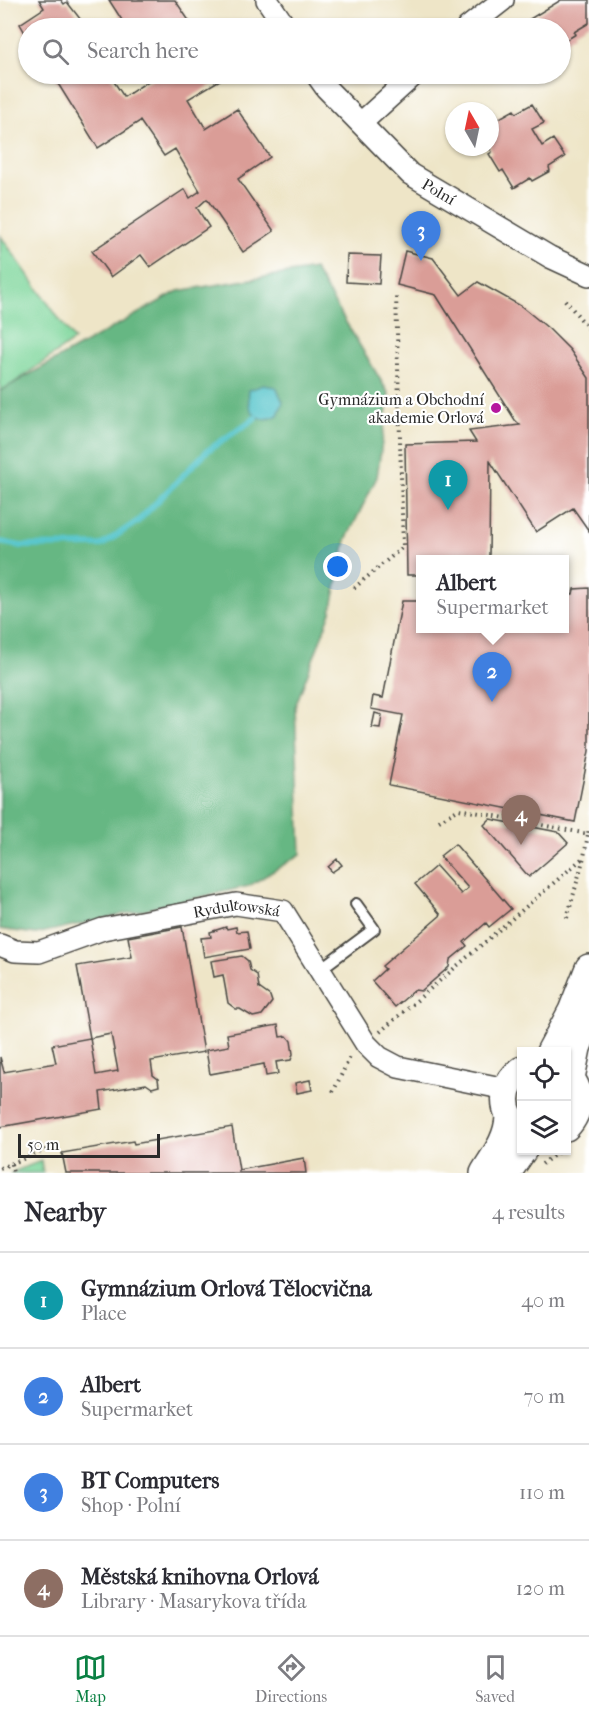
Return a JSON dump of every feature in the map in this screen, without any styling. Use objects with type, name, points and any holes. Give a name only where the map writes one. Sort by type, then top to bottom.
[{"type":"street","points":[[267,0],[279,18]]},
{"type":"street","points":[[480,18],[503,0]]},
{"type":"street","name":"Polní","points":[[323,84],[410,174],[550,257],[589,275]]},
{"type":"street","points":[[361,123],[404,84]]},
{"type":"street","name":"Rydultowská","points":[[0,945],[15,951],[39,952],[103,929],[236,904],[283,911],[366,1044],[379,1057],[398,1067],[514,1079]]},
{"type":"street","points":[[553,1047],[572,1011],[589,968]]},
{"type":"street","points":[[571,1121],[576,1114],[577,1048],[589,1018]]},
{"type":"street","points":[[484,1173],[508,1129],[515,1123],[505,1098],[514,1079]]},
{"type":"street","points":[[507,1173],[531,1158]]},
{"type":"lane","points":[[320,970],[374,929],[356,904]]},
{"type":"path","points":[[354,588],[403,547],[396,294]]},
{"type":"path","points":[[565,300],[589,329]]},
{"type":"path","points":[[439,821],[459,809],[589,834]]},
{"type":"path","points":[[567,918],[584,857],[589,828]]},
{"type":"path","points":[[333,1092],[351,1055],[584,857]]},
{"type":"path","points":[[0,1168],[48,1149]]},
{"type":"path","points":[[11,1164],[13,1173]]},
{"type":"green space","points":[[0,235],[74,340],[1,392],[0,391]]},
{"type":"green space","points":[[314,269],[389,394],[377,477],[346,540],[331,612],[295,707],[301,854],[249,886],[36,934],[0,929],[0,391],[178,291]]},
{"type":"green space","points":[[41,1161],[43,1173],[10,1173]]},
{"type":"water","points":[[263,385],[276,387],[283,402],[278,415],[264,419],[255,415],[249,404],[249,390]]},
{"type":"building","points":[[39,0],[61,0],[64,4],[67,2],[79,18],[29,18],[44,8]]},
{"type":"building","points":[[109,0],[175,0],[187,18],[121,18]]},
{"type":"building","points":[[561,0],[589,0],[589,23],[574,32],[576,34],[571,37],[571,18],[531,18]]},
{"type":"building","points":[[58,84],[116,84],[124,97],[144,84],[213,84],[188,99],[206,129],[237,109],[270,157],[238,179],[274,231],[243,252],[207,199],[197,208],[209,227],[150,267],[141,255],[111,277],[92,251],[185,189],[190,198],[200,191],[175,149],[164,156],[140,121],[98,148]]},
{"type":"building","points":[[532,104],[544,123],[532,129],[542,146],[553,139],[565,157],[549,167],[550,171],[532,181],[530,178],[514,188],[503,170],[500,172],[490,156],[499,156],[499,118],[514,110],[516,113]]},
{"type":"building","name":"Gymnázium a Obchodní akademie Orlová","points":[[405,251],[433,258],[461,295],[478,282],[521,306],[570,350],[589,378],[589,531],[573,508],[536,532],[490,461],[489,555],[416,555],[416,575],[407,575],[405,444],[476,442],[469,431],[520,425],[436,295],[397,285]]},
{"type":"building","points":[[347,255],[381,256],[379,284],[346,282]]},
{"type":"building","points":[[589,588],[589,751],[575,822],[389,785],[403,715],[371,709],[373,696],[383,698],[402,601],[416,601],[416,633],[569,633],[569,594],[573,594],[574,589]]},
{"type":"building","points":[[375,713],[382,715],[380,728],[372,727]]},
{"type":"building","points":[[490,819],[558,832],[568,843],[529,877],[484,825]]},
{"type":"building","points":[[455,844],[511,909],[489,927],[486,923],[464,942],[467,946],[450,960],[449,967],[421,991],[415,990],[395,1007],[372,981],[385,969],[382,966],[441,915],[415,884],[436,866],[461,894],[468,888],[440,856]]},
{"type":"building","points":[[337,859],[342,865],[332,872],[328,867]]},
{"type":"building","points":[[182,927],[204,1052],[151,1061],[153,1075],[158,1079],[159,1086],[152,1088],[146,1084],[100,1092],[102,1109],[0,1127],[0,1057],[4,1072],[56,1063],[52,1045],[90,1038],[77,966],[132,957],[128,937]],"holes":[[[111,1034],[118,1071],[96,1075],[90,1038]]]},
{"type":"building","points":[[226,927],[227,929],[236,927],[237,932],[247,931],[250,949],[204,957],[201,938],[211,937],[210,932]]},
{"type":"building","points":[[242,956],[248,961],[250,970],[257,975],[259,988],[270,996],[272,1002],[262,1015],[253,1017],[228,1003],[223,975],[214,977],[211,961]]},
{"type":"building","points":[[278,1025],[280,1037],[287,1036],[291,1041],[293,1054],[291,1060],[276,1062],[278,1074],[266,1076],[264,1064],[210,1074],[206,1050],[229,1046],[227,1034]]},
{"type":"building","points":[[310,1080],[312,1090],[297,1093],[295,1083]]},
{"type":"building","points":[[232,1127],[239,1170],[304,1158],[306,1173],[66,1173],[62,1153],[133,1141],[134,1144]]},
{"type":"waterway","points":[[0,542],[21,546],[102,545],[138,521],[207,451],[255,418]]},
{"type":"place","name":"BT Computers","points":[[421,261]]},
{"type":"place","name":"Gymnázium a Obchodní akademie Orlová","points":[[496,408]]},
{"type":"place","name":"Gymnázium Orlová Tělocvična","points":[[448,510]]},
{"type":"place","name":"Albert","points":[[492,702]]},
{"type":"place","name":"Městská knihovna Orlová","points":[[521,845]]}]
